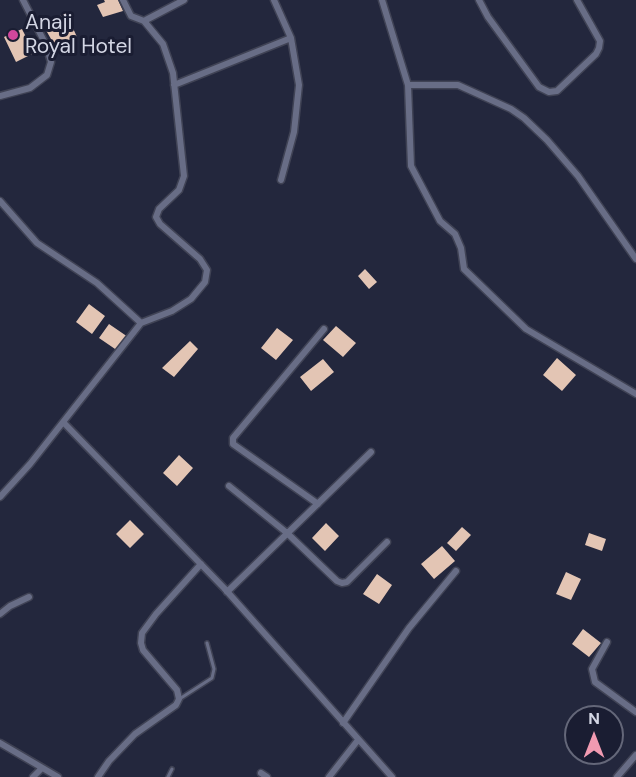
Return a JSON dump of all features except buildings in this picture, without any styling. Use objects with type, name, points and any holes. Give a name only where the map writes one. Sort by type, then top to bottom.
[{"type":"street","points":[[0,96],[30,88],[47,75],[51,62],[46,45],[23,0]]},
{"type":"street","points":[[0,496],[30,465],[141,323],[172,311],[191,300],[205,282],[207,270],[200,259],[160,224],[156,217],[159,209],[179,190],[183,183],[173,73],[163,44],[144,21],[131,16],[123,0]]},
{"type":"street","points":[[144,21],[184,0]]},
{"type":"street","points":[[274,0],[291,38],[299,85],[294,132],[280,180]]},
{"type":"street","points":[[382,0],[408,85],[411,166],[430,206],[440,221],[454,234],[461,248],[464,268],[526,329],[636,394]]},
{"type":"street","points":[[479,0],[488,17],[539,87],[549,92],[556,91],[596,54],[599,48],[600,41],[577,0]]},
{"type":"street","points":[[174,85],[291,38]]},
{"type":"street","points":[[408,85],[458,85],[512,109],[524,118],[547,140],[578,176],[636,259]]},
{"type":"street","points":[[0,201],[37,243],[97,283],[141,323]]},
{"type":"street","points":[[318,504],[233,444],[232,438],[324,328]]},
{"type":"street","points":[[64,423],[227,592],[392,777]]},
{"type":"street","points":[[227,592],[371,452]]},
{"type":"street","points":[[229,486],[287,533],[337,581],[342,583],[347,582],[387,542]]},
{"type":"street","points":[[98,777],[109,761],[135,734],[176,705],[179,699],[177,690],[143,650],[142,633],[201,564]]},
{"type":"street","points":[[344,723],[409,628],[456,571]]},
{"type":"street","points":[[0,614],[10,606],[29,597]]},
{"type":"street","points":[[607,642],[592,669],[595,682],[636,712]]},
{"type":"street","points":[[329,777],[358,740]]},
{"type":"street","points":[[0,743],[58,777]]},
{"type":"street","points":[[617,777],[636,755]]},
{"type":"street","points":[[33,777],[42,768]]},
{"type":"lane","points":[[179,699],[212,678],[214,669],[207,643]]},
{"type":"lane","points":[[168,777],[172,768]]},
{"type":"place","name":"Anaji Royal Hotel","points":[[13,35]]}]
